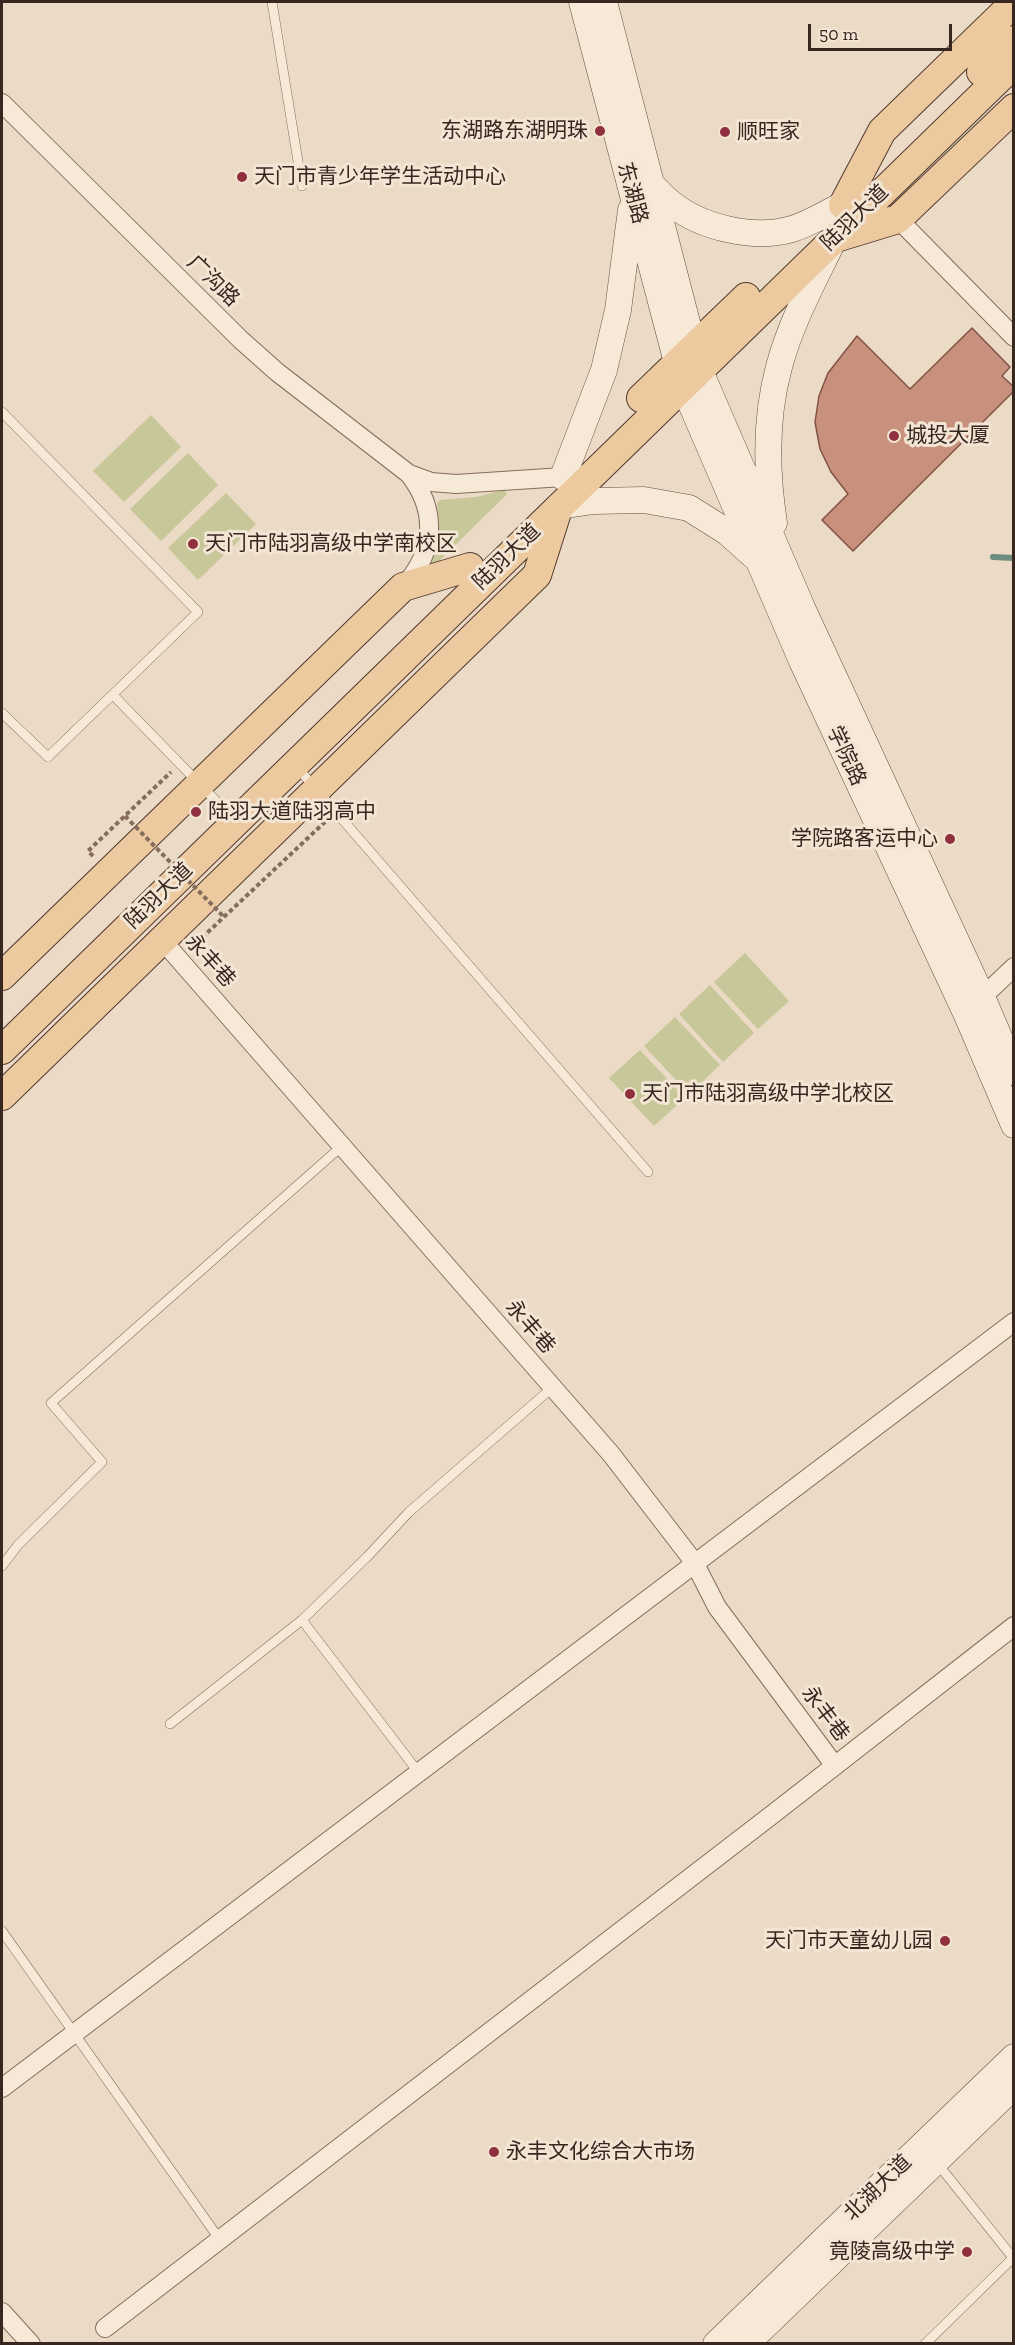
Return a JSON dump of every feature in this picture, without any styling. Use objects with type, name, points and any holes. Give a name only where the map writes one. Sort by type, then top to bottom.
[{"type":"main road","name":"东湖路","points":[[582,2],[642,189]]},
{"type":"main road","name":"东湖路","points":[[604,2],[642,189],[688,366]]},
{"type":"main road","points":[[563,477],[604,370],[642,189],[703,221],[723,228],[767,234],[793,229],[843,205],[882,131],[1014,3]]},
{"type":"main road","name":"陆羽大道","points":[[2,1050],[559,506],[688,366],[843,205],[1014,40]]},
{"type":"main road","name":"陆羽大道","points":[[2,1024],[563,477],[834,239],[1014,64]]},
{"type":"main road","points":[[769,557],[768,461],[773,394],[791,334],[834,239],[898,219],[1014,108]]},
{"type":"main road","name":"学院路","points":[[688,366],[769,557],[802,661],[974,1005],[1014,1072]]},
{"type":"main road","points":[[2,1096],[171,950],[317,790],[537,575],[559,506],[594,501],[644,500],[689,508],[769,557]]},
{"type":"main road","points":[[2,976],[403,587],[470,567]]},
{"type":"main road","name":"学院路","points":[[974,1005],[1014,1125]]},
{"type":"main road","name":"北湖大道","points":[[746,2343],[929,2152],[1014,2057]]},
{"type":"main road","name":"北湖大道","points":[[716,2343],[929,2152],[1014,2086]]},
{"type":"street","name":"广沟路","points":[[2,103],[241,340],[286,379],[409,474]]},
{"type":"street","points":[[898,219],[1014,337]]},
{"type":"street","points":[[409,474],[431,482],[456,484],[563,477]]},
{"type":"street","points":[[403,587],[420,563],[427,545],[429,525],[428,504],[409,474]]},
{"type":"street","name":"永丰巷","points":[[171,950],[611,1454],[694,1562],[717,1607],[835,1766]]},
{"type":"street","points":[[974,1005],[1014,967]]},
{"type":"street","points":[[2,2088],[1014,1322]]},
{"type":"street","points":[[105,2328],[1014,1626]]},
{"type":"street","points":[[2,2312],[31,2343]]},
{"type":"lane","points":[[272,2],[302,186]]},
{"type":"lane","points":[[2,412],[198,612],[48,757],[2,713]]},
{"type":"lane","points":[[113,694],[223,808]]},
{"type":"lane","points":[[295,765],[648,1172]]},
{"type":"lane","points":[[2,1566],[18,1545],[102,1462],[51,1403],[342,1146]]},
{"type":"lane","points":[[170,1724],[302,1620],[367,1557],[409,1512],[553,1387]]},
{"type":"lane","points":[[302,1620],[419,1773]]},
{"type":"lane","points":[[2,1932],[220,2240]]},
{"type":"lane","points":[[925,2343],[1013,2259],[929,2152]]},
{"type":"path","points":[[88,851],[159,784]]},
{"type":"path","points":[[171,950],[224,917],[336,812]]},
{"type":"path","points":[[125,816],[224,917]]},
{"type":"green space","points":[[151,415],[181,447],[124,502],[93,471]]},
{"type":"green space","points":[[188,453],[218,485],[161,541],[130,509]]},
{"type":"green space","points":[[503,490],[507,493],[506,495],[436,564],[432,565],[430,563],[439,529],[437,503],[440,500],[476,497]]},
{"type":"green space","points":[[226,493],[256,524],[198,580],[168,548]]},
{"type":"green space","points":[[745,953],[789,1001],[758,1029],[714,982]]},
{"type":"green space","points":[[710,985],[754,1033],[723,1062],[679,1014]]},
{"type":"green space","points":[[675,1017],[720,1065],[689,1094],[644,1046]]},
{"type":"green space","points":[[640,1050],[685,1098],[654,1126],[609,1078]]},
{"type":"building","name":"城投大厦","points":[[972,328],[1010,367],[1002,376],[1014,387],[1014,391],[853,551],[822,520],[848,494],[831,472],[820,449],[815,422],[819,396],[828,373],[857,336],[910,389]]},
{"type":"waterway","points":[[993,557],[1014,558]]},
{"type":"place","name":"东湖路东湖明珠","points":[[600,131]]},
{"type":"place","name":"顺旺家","points":[[725,132]]},
{"type":"place","name":"天门市青少年学生活动中心","points":[[242,177]]},
{"type":"place","name":"城投大厦","points":[[894,436]]},
{"type":"place","name":"天门市陆羽高级中学南校区","points":[[193,544]]},
{"type":"place","name":"陆羽大道陆羽高中","points":[[196,812]]},
{"type":"place","name":"学院路客运中心","points":[[950,839]]},
{"type":"place","name":"天门市陆羽高级中学北校区","points":[[630,1094]]},
{"type":"place","name":"天门市天童幼儿园","points":[[945,1941]]},
{"type":"place","name":"永丰文化综合大市场","points":[[494,2152]]},
{"type":"place","name":"竟陵高级中学","points":[[967,2252]]}]
